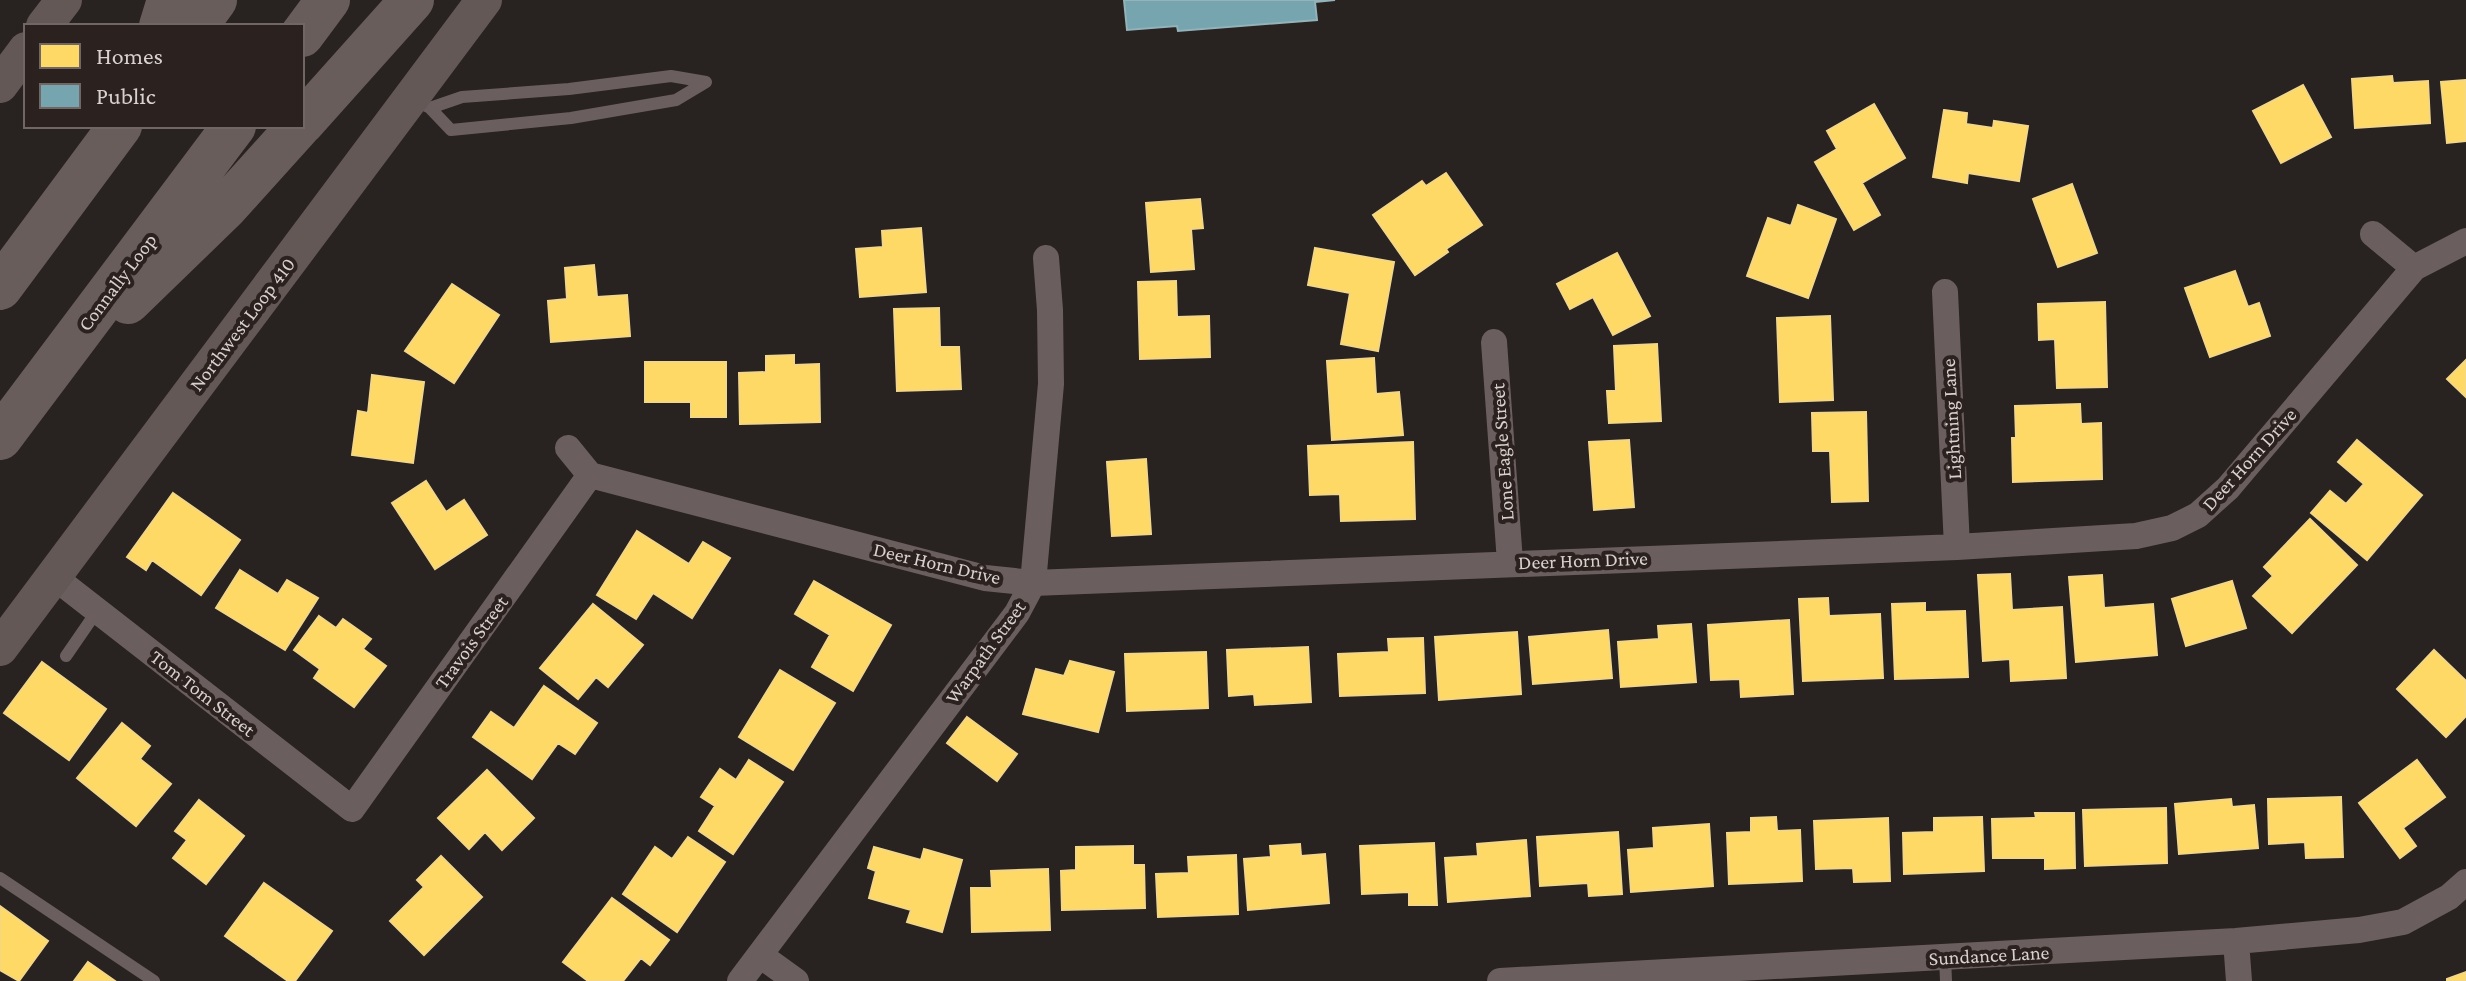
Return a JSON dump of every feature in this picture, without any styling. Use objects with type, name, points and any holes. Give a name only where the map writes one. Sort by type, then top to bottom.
[{"type":"highway","points":[[162,24],[169,0]]},
{"type":"highway","points":[[197,24],[215,0]]},
{"type":"highway","points":[[304,32],[328,0]]},
{"type":"highway","points":[[304,121],[412,0]]},
{"type":"highway","points":[[0,288],[119,128]]},
{"type":"highway","name":"Connally Loop","points":[[0,438],[233,128]]},
{"type":"highway","points":[[31,397],[225,208],[297,128]]},
{"type":"main road","points":[[46,24],[64,0]]},
{"type":"main road","name":"Northwest Loop 410","points":[[0,648],[421,103],[484,0]]},
{"type":"main road","points":[[0,85],[24,53]]},
{"type":"street","points":[[2373,234],[2414,268]]},
{"type":"street","name":"Deer Horn Drive","points":[[590,475],[985,578],[1033,583],[1510,562],[1957,547],[2136,536],[2172,528],[2198,515],[2228,488],[2414,268],[2466,241]]},
{"type":"street","name":"Warpath Street","points":[[740,981],[1017,613],[1033,583],[1051,384],[1046,258]]},
{"type":"street","name":"Lightning Lane","points":[[1945,292],[1957,547]]},
{"type":"street","name":"Lone Eagle Street","points":[[1494,342],[1510,562]]},
{"type":"street","points":[[568,448],[590,475]]},
{"type":"street","name":"Travois Street","points":[[352,809],[590,475]]},
{"type":"street","name":"Tom Tom Street","points":[[54,577],[352,809]]},
{"type":"street","name":"Sundance Lane","points":[[1500,981],[1945,969],[2359,930],[2403,922],[2449,897],[2466,882]]},
{"type":"street","points":[[2236,941],[2239,981]]},
{"type":"street","points":[[760,955],[796,981]]},
{"type":"lane","points":[[671,76],[706,82],[676,100],[571,118],[451,130],[421,103],[671,76]]},
{"type":"lane","points":[[66,656],[97,611]]},
{"type":"lane","points":[[0,878],[154,981]]},
{"type":"building: Homes","points":[[2392,76],[2393,83],[2428,81],[2430,123],[2355,128],[2352,79]]},
{"type":"building: Homes","points":[[2466,80],[2466,141],[2447,143],[2441,82]]},
{"type":"building: Homes","points":[[2303,85],[2331,137],[2281,163],[2253,111]]},
{"type":"building: Homes","points":[[1874,104],[1905,158],[1862,183],[1880,215],[1854,230],[1815,162],[1837,149],[1827,131]]},
{"type":"building: Homes","points":[[1944,110],[1967,113],[1966,124],[1993,128],[1994,121],[2028,126],[2019,181],[1968,173],[1967,183],[1933,177]]},
{"type":"building: Homes","points":[[1446,173],[1482,225],[1415,275],[1373,215],[1422,181],[1426,186]]},
{"type":"building: Homes","points":[[2072,184],[2097,253],[2058,267],[2033,199]]},
{"type":"building: Homes","points":[[1200,199],[1203,228],[1191,229],[1194,269],[1151,272],[1146,203]]},
{"type":"building: Homes","points":[[1798,205],[1836,219],[1808,298],[1747,276],[1768,218],[1791,226]]},
{"type":"building: Homes","points":[[921,228],[926,292],[860,297],[856,249],[883,247],[882,231]]},
{"type":"building: Homes","points":[[1315,248],[1394,262],[1378,351],[1341,344],[1350,293],[1308,285]]},
{"type":"building: Homes","points":[[1617,253],[1650,316],[1613,335],[1593,297],[1570,309],[1557,284]]},
{"type":"building: Homes","points":[[594,265],[597,297],[627,295],[630,336],[551,342],[548,301],[567,299],[565,268]]},
{"type":"building: Homes","points":[[2235,271],[2248,307],[2259,303],[2270,336],[2210,357],[2185,288]]},
{"type":"building: Homes","points":[[1176,281],[1177,317],[1209,316],[1210,357],[1140,359],[1138,282]]},
{"type":"building: Homes","points":[[452,284],[499,315],[454,383],[405,351]]},
{"type":"building: Homes","points":[[2105,302],[2107,387],[2057,388],[2055,339],[2039,340],[2038,304]]},
{"type":"building: Homes","points":[[939,308],[940,347],[959,347],[961,389],[897,391],[894,309]]},
{"type":"building: Homes","points":[[1830,316],[1833,400],[1780,402],[1777,318]]},
{"type":"building: Homes","points":[[1657,344],[1661,421],[1609,423],[1607,391],[1616,391],[1614,346]]},
{"type":"building: Homes","points":[[794,355],[794,365],[819,364],[820,422],[740,424],[739,373],[766,372],[766,356]]},
{"type":"building: Homes","points":[[1374,358],[1376,394],[1399,392],[1403,435],[1332,440],[1327,361]]},
{"type":"building: Homes","points":[[2466,360],[2466,397],[2447,379]]},
{"type":"building: Homes","points":[[645,362],[726,362],[726,417],[691,417],[691,402],[645,402]]},
{"type":"building: Homes","points":[[372,375],[424,382],[413,463],[352,455],[358,411],[368,413]]},
{"type":"building: Homes","points":[[2080,404],[2081,424],[2101,423],[2102,479],[2013,482],[2015,406]]},
{"type":"building: Homes","points":[[1866,412],[1868,501],[1832,502],[1830,451],[1813,451],[1812,413]]},
{"type":"building: Homes","points":[[1629,440],[1634,507],[1594,510],[1589,442]]},
{"type":"building: Homes","points":[[2357,440],[2422,495],[2367,560],[2311,513],[2330,491],[2346,504],[2364,484],[2338,462]]},
{"type":"building: Homes","points":[[1413,442],[1415,519],[1341,521],[1340,494],[1310,495],[1308,446]]},
{"type":"building: Homes","points":[[1146,459],[1151,534],[1112,536],[1107,462]]},
{"type":"building: Homes","points":[[426,481],[446,512],[464,500],[487,535],[435,569],[392,503]]},
{"type":"building: Homes","points":[[173,493],[240,540],[201,595],[152,560],[146,570],[127,557]]},
{"type":"building: Homes","points":[[2310,519],[2357,565],[2292,633],[2253,596],[2273,576],[2264,567]]},
{"type":"building: Homes","points":[[637,531],[689,564],[703,542],[730,558],[692,618],[653,593],[636,619],[597,595]]},
{"type":"building: Homes","points":[[240,570],[278,594],[287,580],[318,598],[285,650],[216,608]]},
{"type":"building: Homes","points":[[2010,574],[2012,610],[2062,607],[2066,678],[2011,681],[2010,659],[1983,661],[1978,575]]},
{"type":"building: Homes","points":[[2102,575],[2104,608],[2153,604],[2157,655],[2076,662],[2069,577]]},
{"type":"building: Homes","points":[[814,581],[891,625],[853,691],[812,667],[830,635],[795,614]]},
{"type":"building: Homes","points":[[2232,581],[2246,628],[2186,646],[2172,599]]},
{"type":"building: Homes","points":[[1828,598],[1829,616],[1880,614],[1883,678],[1803,681],[1799,599]]},
{"type":"building: Homes","points":[[1925,603],[1925,612],[1965,611],[1968,677],[1895,679],[1892,604]]},
{"type":"building: Homes","points":[[593,604],[643,645],[608,687],[596,677],[578,699],[540,668]]},
{"type":"building: Homes","points":[[319,616],[336,628],[343,619],[371,639],[363,649],[386,666],[354,707],[314,678],[320,669],[294,650]]},
{"type":"building: Homes","points":[[1789,620],[1793,694],[1741,697],[1740,679],[1711,680],[1708,625]]},
{"type":"building: Homes","points":[[1691,624],[1696,682],[1621,687],[1618,642],[1659,639],[1658,626]]},
{"type":"building: Homes","points":[[1608,630],[1612,678],[1533,684],[1529,637]]},
{"type":"building: Homes","points":[[1517,632],[1521,694],[1439,700],[1435,637]]},
{"type":"building: Homes","points":[[1423,638],[1425,693],[1340,696],[1338,654],[1389,652],[1388,639]]},
{"type":"building: Homes","points":[[1308,647],[1311,702],[1255,705],[1254,694],[1229,696],[1227,650]]},
{"type":"building: Homes","points":[[2434,650],[2466,681],[2466,716],[2446,737],[2397,689]]},
{"type":"building: Homes","points":[[1206,652],[1208,708],[1127,711],[1125,654]]},
{"type":"building: Homes","points":[[1070,661],[1114,672],[1098,732],[1023,714],[1036,669],[1064,676]]},
{"type":"building: Homes","points":[[42,662],[106,709],[69,760],[4,713]]},
{"type":"building: Homes","points":[[780,670],[835,703],[793,770],[739,737]]},
{"type":"building: Homes","points":[[544,686],[597,723],[575,754],[558,743],[532,779],[473,737],[491,712],[514,728]]},
{"type":"building: Homes","points":[[967,717],[1017,754],[997,781],[947,743]]},
{"type":"building: Homes","points":[[122,723],[150,746],[140,759],[171,784],[136,826],[77,778]]},
{"type":"building: Homes","points":[[749,760],[783,782],[733,854],[699,831],[715,806],[701,797],[720,769],[736,780]]},
{"type":"building: Homes","points":[[2417,760],[2445,797],[2403,828],[2416,846],[2400,858],[2359,803]]},
{"type":"building: Homes","points":[[487,770],[534,818],[502,850],[485,832],[469,849],[438,818]]},
{"type":"building: Homes","points":[[2341,797],[2343,857],[2306,858],[2305,842],[2269,844],[2268,799]]},
{"type":"building: Homes","points":[[2231,799],[2232,807],[2254,805],[2258,848],[2179,854],[2175,804]]},
{"type":"building: Homes","points":[[199,800],[244,836],[206,884],[173,858],[187,840],[175,831]]},
{"type":"building: Homes","points":[[2166,808],[2167,863],[2085,866],[2083,810]]},
{"type":"building: Homes","points":[[2035,813],[2074,813],[2075,868],[2045,869],[2045,858],[1993,858],[1992,819],[2036,818]]},
{"type":"building: Homes","points":[[1776,817],[1777,831],[1800,830],[1802,881],[1729,884],[1727,833],[1751,832],[1751,818]]},
{"type":"building: Homes","points":[[1982,817],[1984,871],[1904,874],[1903,833],[1934,832],[1934,818]]},
{"type":"building: Homes","points":[[1888,818],[1890,881],[1854,882],[1853,868],[1816,869],[1814,821]]},
{"type":"building: Homes","points":[[1709,824],[1713,886],[1631,892],[1628,850],[1654,848],[1653,828]]},
{"type":"building: Homes","points":[[1618,832],[1622,894],[1589,896],[1588,883],[1540,886],[1537,837]]},
{"type":"building: Homes","points":[[688,837],[725,862],[677,932],[623,894],[655,847],[672,859]]},
{"type":"building: Homes","points":[[1526,840],[1530,896],[1448,902],[1445,858],[1478,856],[1477,844]]},
{"type":"building: Homes","points":[[1434,843],[1437,905],[1409,905],[1409,892],[1362,894],[1360,846]]},
{"type":"building: Homes","points":[[1300,844],[1301,856],[1325,854],[1329,903],[1248,910],[1244,859],[1271,857],[1270,846]]},
{"type":"building: Homes","points":[[1133,846],[1133,865],[1144,865],[1145,908],[1062,910],[1061,871],[1076,870],[1076,847]]},
{"type":"building: Homes","points":[[874,847],[921,860],[924,849],[962,860],[942,932],[907,922],[911,910],[869,898],[876,871],[868,868]]},
{"type":"building: Homes","points":[[1236,855],[1238,914],[1158,917],[1156,874],[1189,873],[1188,857]]},
{"type":"building: Homes","points":[[441,856],[482,897],[424,955],[390,921],[424,887],[417,880]]},
{"type":"building: Homes","points":[[1048,869],[1050,930],[972,932],[971,888],[992,888],[991,871]]},
{"type":"building: Homes","points":[[264,883],[332,931],[295,981],[288,981],[225,936]]},
{"type":"building: Homes","points":[[612,898],[669,940],[650,965],[641,958],[623,981],[588,981],[563,962]]},
{"type":"building: Homes","points":[[0,906],[48,941],[19,981],[0,970]]},
{"type":"building: Homes","points":[[88,962],[115,981],[74,981]]},
{"type":"building: Homes","points":[[2466,972],[2466,981],[2447,981],[2447,979]]},
{"type":"building: Public","points":[[1124,0],[1335,0],[1315,2],[1317,20],[1178,31],[1177,26],[1127,30]]}]
